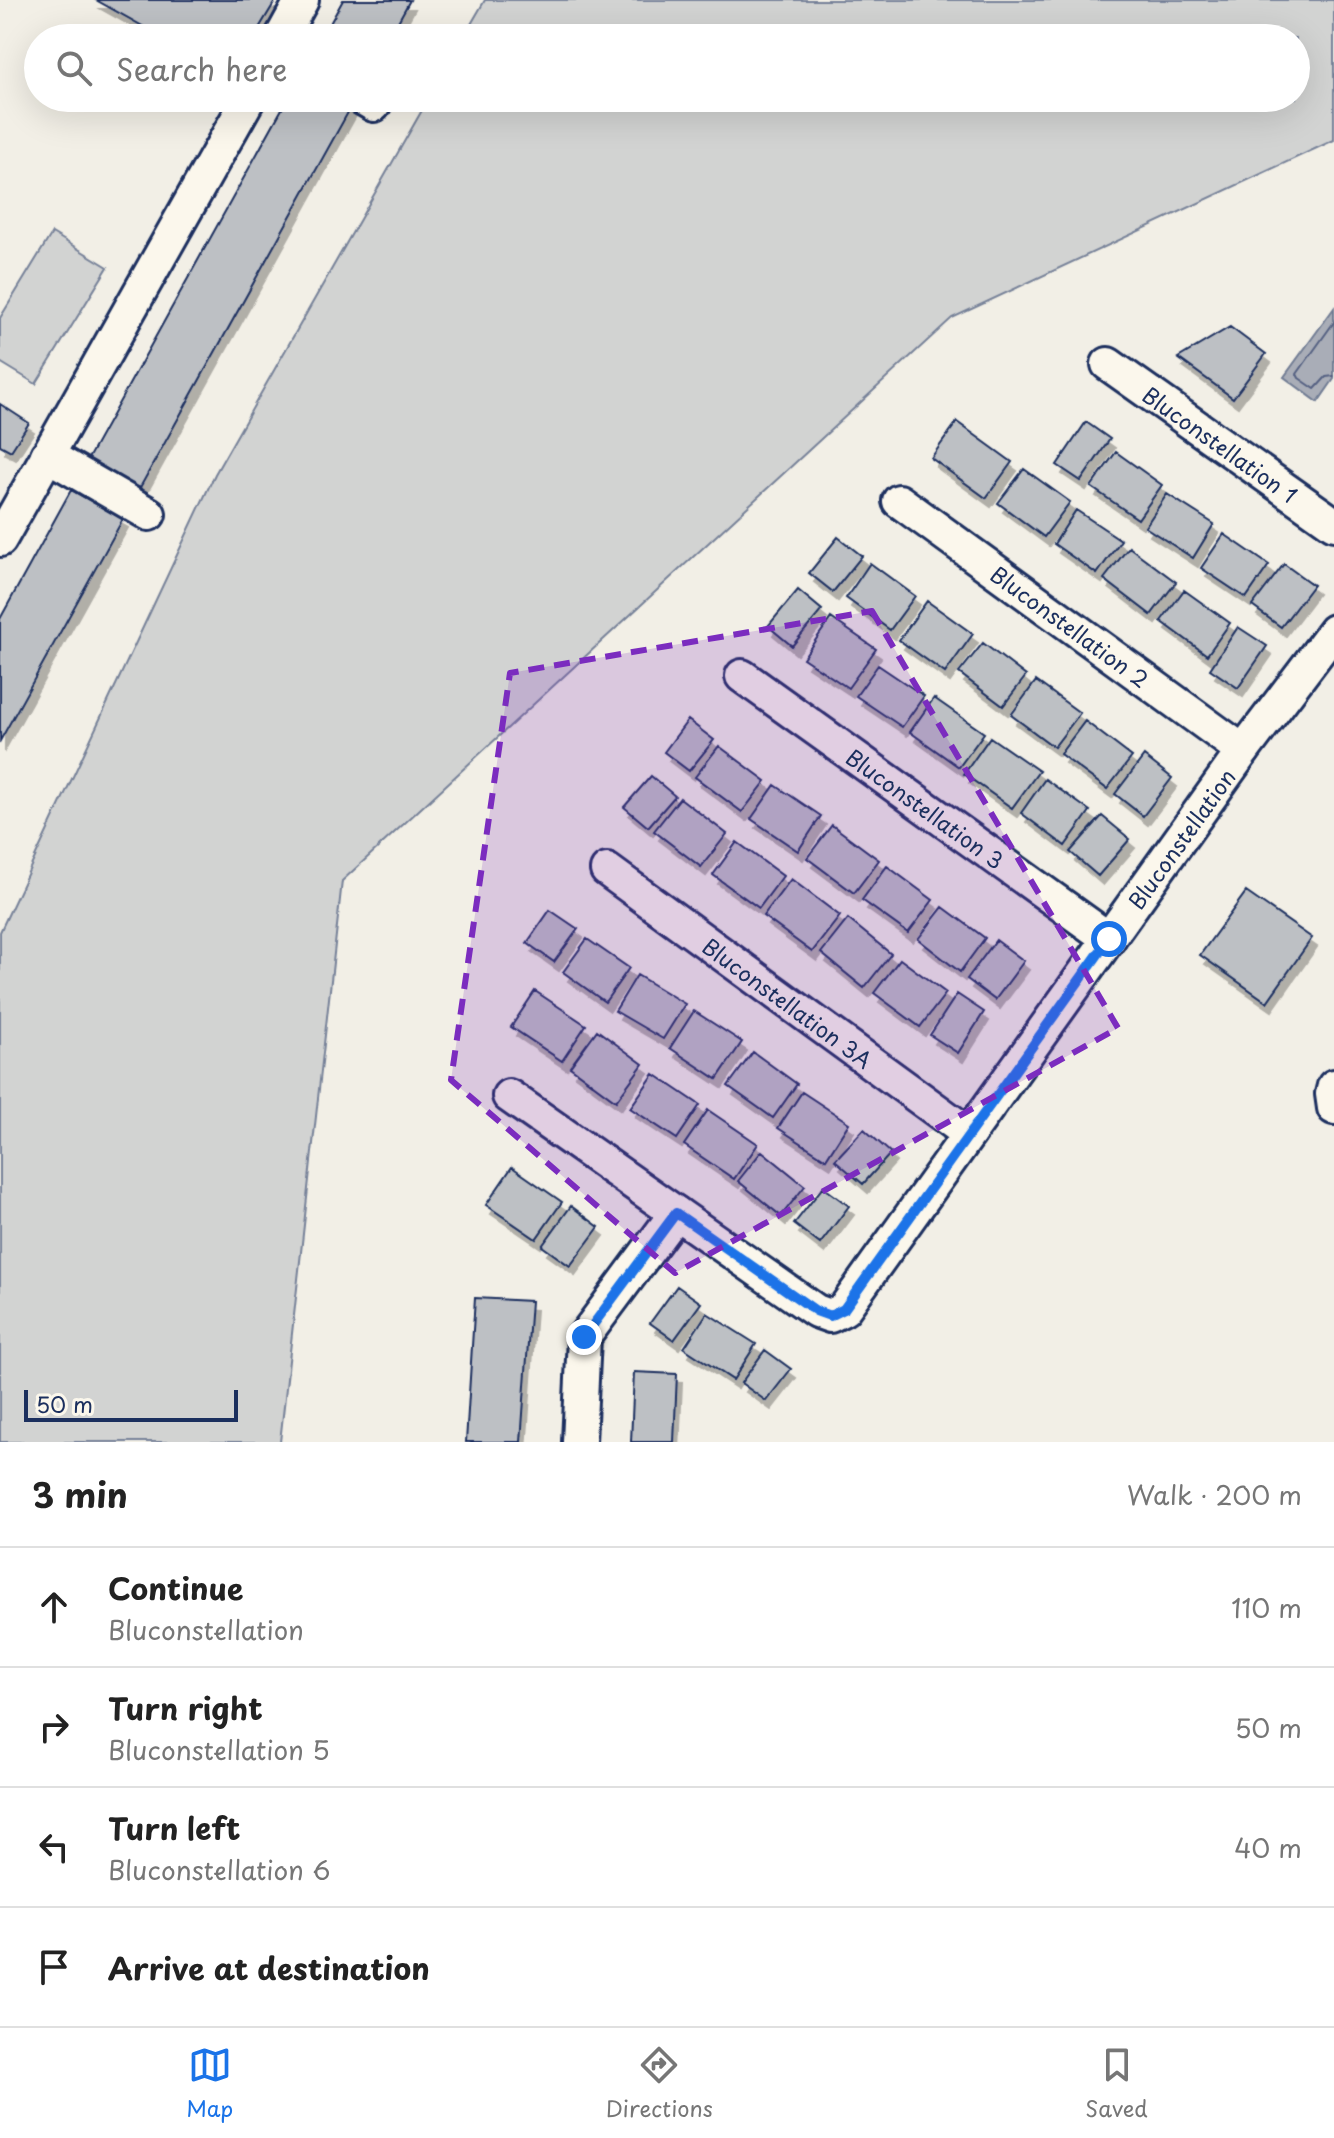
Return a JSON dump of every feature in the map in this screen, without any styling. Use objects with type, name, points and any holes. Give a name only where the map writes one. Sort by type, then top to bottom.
[{"type":"street","points":[[289,24],[302,0]]},
{"type":"street","points":[[0,540],[241,112]]},
{"type":"street","name":"Bluconstellation 1","points":[[1108,364],[1334,524]]},
{"type":"street","points":[[47,455],[149,514]]},
{"type":"street","name":"Bluconstellation 2","points":[[899,501],[1243,751]]},
{"type":"street","name":"Bluconstellation","points":[[676,1213],[816,1311],[830,1316],[844,1309],[1243,751],[1334,631]]},
{"type":"street","name":"Bluconstellation 3","points":[[742,676],[1109,939]]},
{"type":"street","name":"Bluconstellation 3A","points":[[607,870],[969,1134]]},
{"type":"street","points":[[1334,1086],[1334,1108]]},
{"type":"street","points":[[509,1096],[676,1213],[584,1337],[579,1442]]},
{"type":"highlighted area","points":[[872,611],[1118,1028],[675,1273],[451,1080],[510,673]]},
{"type":"shaded area","points":[[485,0],[1334,0],[1334,140],[952,318],[342,881],[280,1442],[0,1442],[0,932],[215,474],[421,112],[1310,112],[1310,24],[471,24]]},
{"type":"shaded area","points":[[52,233],[108,267],[36,384],[0,362],[0,318]]},
{"type":"water","points":[[1334,308],[1334,379],[1318,402],[1284,377]]},
{"type":"building","points":[[96,0],[276,0],[261,24],[139,24]]},
{"type":"building","points":[[343,0],[410,0],[397,24],[330,24]]},
{"type":"building","points":[[280,112],[348,112],[137,493],[85,464]]},
{"type":"building","points":[[1230,327],[1266,354],[1233,398],[1178,358]]},
{"type":"building","points":[[0,404],[29,423],[11,451],[0,445]]},
{"type":"building","points":[[957,422],[1012,462],[986,498],[931,458]]},
{"type":"building","points":[[1086,422],[1110,439],[1081,481],[1057,465]]},
{"type":"building","points":[[1116,452],[1162,485],[1138,519],[1091,487]]},
{"type":"building","points":[[1024,469],[1070,502],[1044,537],[998,503]]},
{"type":"building","points":[[71,490],[123,519],[0,741],[0,619]]},
{"type":"building","points":[[1167,494],[1214,524],[1193,558],[1145,527]]},
{"type":"building","points":[[1076,510],[1121,540],[1097,574],[1054,544]]},
{"type":"building","points":[[1224,534],[1269,565],[1246,598],[1201,568]]},
{"type":"building","points":[[838,537],[862,556],[833,592],[809,573]]},
{"type":"building","points":[[1129,547],[1176,582],[1151,615],[1104,579]]},
{"type":"building","points":[[870,563],[915,596],[890,630],[846,598]]},
{"type":"building","points":[[1284,564],[1313,585],[1281,627],[1252,606]]},
{"type":"building","points":[[798,590],[822,610],[792,646],[768,626]]},
{"type":"building","points":[[1184,590],[1230,623],[1207,655],[1161,621]]},
{"type":"building","points":[[927,601],[973,634],[945,673],[899,640]]},
{"type":"building","points":[[831,618],[876,649],[848,688],[803,658]]},
{"type":"building","points":[[1238,627],[1267,646],[1238,688],[1210,669]]},
{"type":"building","points":[[983,643],[1026,676],[1003,706],[959,673]]},
{"type":"building","points":[[878,665],[924,696],[902,727],[856,696]]},
{"type":"building","points":[[1036,681],[1080,713],[1054,747],[1011,715]]},
{"type":"building","points":[[934,698],[984,733],[959,767],[910,732]]},
{"type":"building","points":[[688,720],[714,740],[689,771],[664,752]]},
{"type":"building","points":[[1085,721],[1132,757],[1107,789],[1060,754]]},
{"type":"building","points":[[990,737],[1039,771],[1012,808],[964,774]]},
{"type":"building","points":[[719,746],[766,781],[742,812],[695,777]]},
{"type":"building","points":[[1144,756],[1172,778],[1143,816],[1115,794]]},
{"type":"building","points":[[651,776],[675,796],[648,827],[624,807]]},
{"type":"building","points":[[1045,779],[1090,811],[1065,846],[1021,813]]},
{"type":"building","points":[[775,785],[821,816],[798,851],[751,819]]},
{"type":"building","points":[[680,798],[727,834],[701,867],[654,831]]},
{"type":"building","points":[[1102,816],[1130,839],[1098,876],[1070,852]]},
{"type":"building","points":[[832,825],[879,860],[854,893],[807,858]]},
{"type":"building","points":[[737,842],[783,876],[759,908],[713,875]]},
{"type":"building","points":[[887,866],[933,900],[908,933],[862,900]]},
{"type":"building","points":[[791,879],[840,916],[812,952],[763,916]]},
{"type":"building","points":[[1246,892],[1312,938],[1267,1002],[1200,955]]},
{"type":"building","points":[[943,907],[985,938],[960,972],[918,939]]},
{"type":"building","points":[[550,910],[578,929],[554,962],[527,943]]},
{"type":"building","points":[[848,919],[891,954],[864,988],[821,953]]},
{"type":"building","points":[[587,939],[629,968],[605,1002],[563,972]]},
{"type":"building","points":[[996,940],[1024,961],[995,1000],[967,979]]},
{"type":"building","points":[[900,959],[946,993],[920,1027],[874,993]]},
{"type":"building","points":[[637,975],[685,1004],[663,1039],[615,1011]]},
{"type":"building","points":[[535,991],[586,1025],[562,1061],[511,1027]]},
{"type":"building","points":[[957,994],[984,1012],[958,1053],[930,1035]]},
{"type":"building","points":[[694,1011],[742,1042],[717,1079],[670,1048]]},
{"type":"building","points":[[597,1030],[643,1064],[616,1101],[570,1067]]},
{"type":"building","points":[[753,1052],[797,1084],[773,1118],[728,1086]]},
{"type":"building","points":[[654,1074],[700,1105],[677,1139],[630,1108]]},
{"type":"building","points":[[802,1092],[849,1123],[826,1159],[778,1128]]},
{"type":"building","points":[[708,1110],[758,1144],[734,1179],[684,1145]]},
{"type":"building","points":[[864,1129],[891,1153],[863,1184],[835,1160]]},
{"type":"building","points":[[762,1151],[805,1186],[781,1216],[738,1181]]},
{"type":"building","points":[[512,1167],[562,1202],[536,1239],[486,1205]]},
{"type":"building","points":[[823,1187],[849,1206],[820,1244],[794,1224]]},
{"type":"building","points":[[571,1206],[599,1227],[570,1266],[542,1246]]},
{"type":"building","points":[[677,1286],[701,1303],[674,1340],[650,1323]]},
{"type":"building","points":[[475,1298],[531,1301],[521,1442],[466,1442]]},
{"type":"building","points":[[707,1313],[756,1344],[733,1380],[684,1348]]},
{"type":"building","points":[[765,1350],[791,1369],[766,1401],[741,1383]]},
{"type":"building","points":[[634,1372],[677,1374],[674,1442],[631,1442]]},
{"type":"route","points":[[584,1337],[676,1213],[816,1311],[830,1316],[844,1309],[1109,939]]}]
